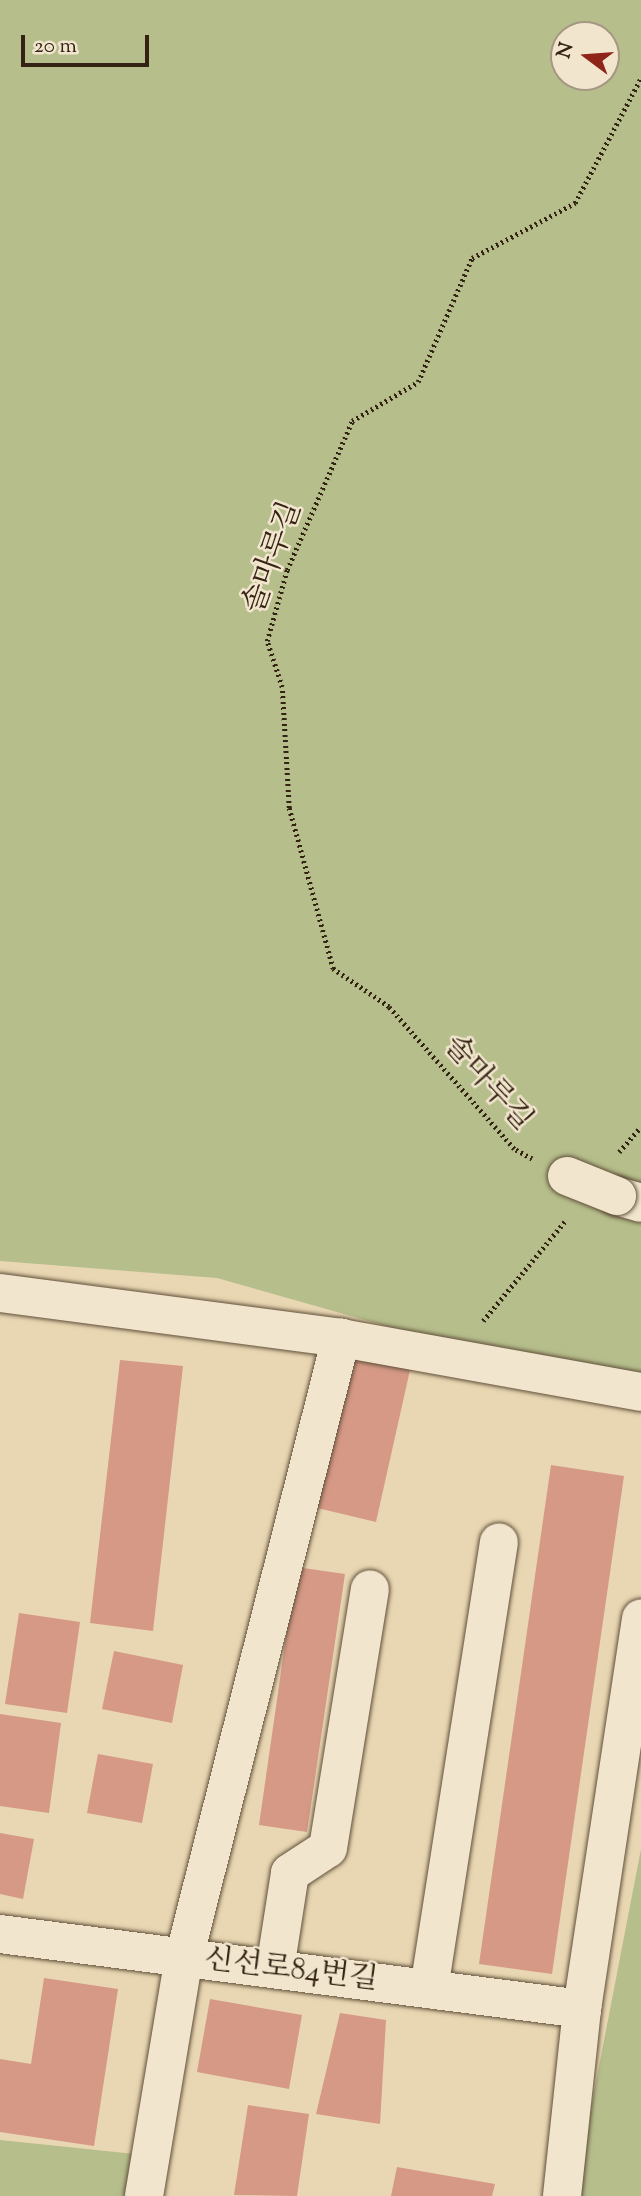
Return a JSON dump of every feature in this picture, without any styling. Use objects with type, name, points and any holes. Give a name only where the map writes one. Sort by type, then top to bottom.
[{"type":"street","points":[[556,1171],[629,1200]]},
{"type":"street","points":[[0,1293],[454,1355],[641,1392]]},
{"type":"street","points":[[144,2196],[184,1958],[341,1338]]},
{"type":"street","points":[[429,1989],[499,1542]]},
{"type":"street","points":[[275,1969],[290,1873],[328,1848],[370,1589]]},
{"type":"street","points":[[562,2196],[582,2009],[641,1618]]},
{"type":"street","name":"신선로84번길","points":[[0,1934],[582,2009]]},
{"type":"path","name":"솔마루길","points":[[556,1171],[514,1149],[389,1007],[333,969],[289,808],[282,687],[267,641],[287,570],[352,421],[418,382],[472,258],[575,203],[641,78]]},
{"type":"path","points":[[616,1155],[641,1127]]},
{"type":"path","points":[[454,1355],[568,1216]]},
{"type":"green space","points":[[0,0],[641,0],[641,1378],[467,1349],[217,1278],[0,1261]]},
{"type":"green space","points":[[641,1849],[641,2196],[574,2196]]},
{"type":"green space","points":[[0,2140],[135,2154],[126,2196],[0,2196]]},
{"type":"building","points":[[343,1355],[410,1370],[376,1522],[309,1506]]},
{"type":"building","points":[[120,1360],[183,1366],[153,1631],[90,1623]]},
{"type":"building","points":[[551,1465],[624,1476],[552,1974],[479,1964]]},
{"type":"building","points":[[296,1567],[345,1574],[307,1832],[259,1825]]},
{"type":"building","points":[[19,1613],[80,1622],[67,1713],[5,1704]]},
{"type":"building","points":[[114,1651],[183,1665],[172,1723],[102,1709]]},
{"type":"building","points":[[0,1714],[61,1723],[49,1813],[0,1806]]},
{"type":"building","points":[[98,1754],[153,1764],[142,1823],[87,1813]]},
{"type":"building","points":[[0,1833],[34,1839],[23,1899],[0,1894]]},
{"type":"building","points":[[44,1978],[118,1989],[94,2146],[0,2132],[0,2059],[31,2064]]},
{"type":"building","points":[[210,1999],[302,2015],[289,2089],[197,2072]]},
{"type":"building","points":[[340,2013],[386,2020],[380,2124],[316,2114]]},
{"type":"building","points":[[248,2105],[309,2114],[297,2196],[234,2195]]},
{"type":"building","points":[[397,2167],[495,2184],[492,2196],[391,2196]]}]
